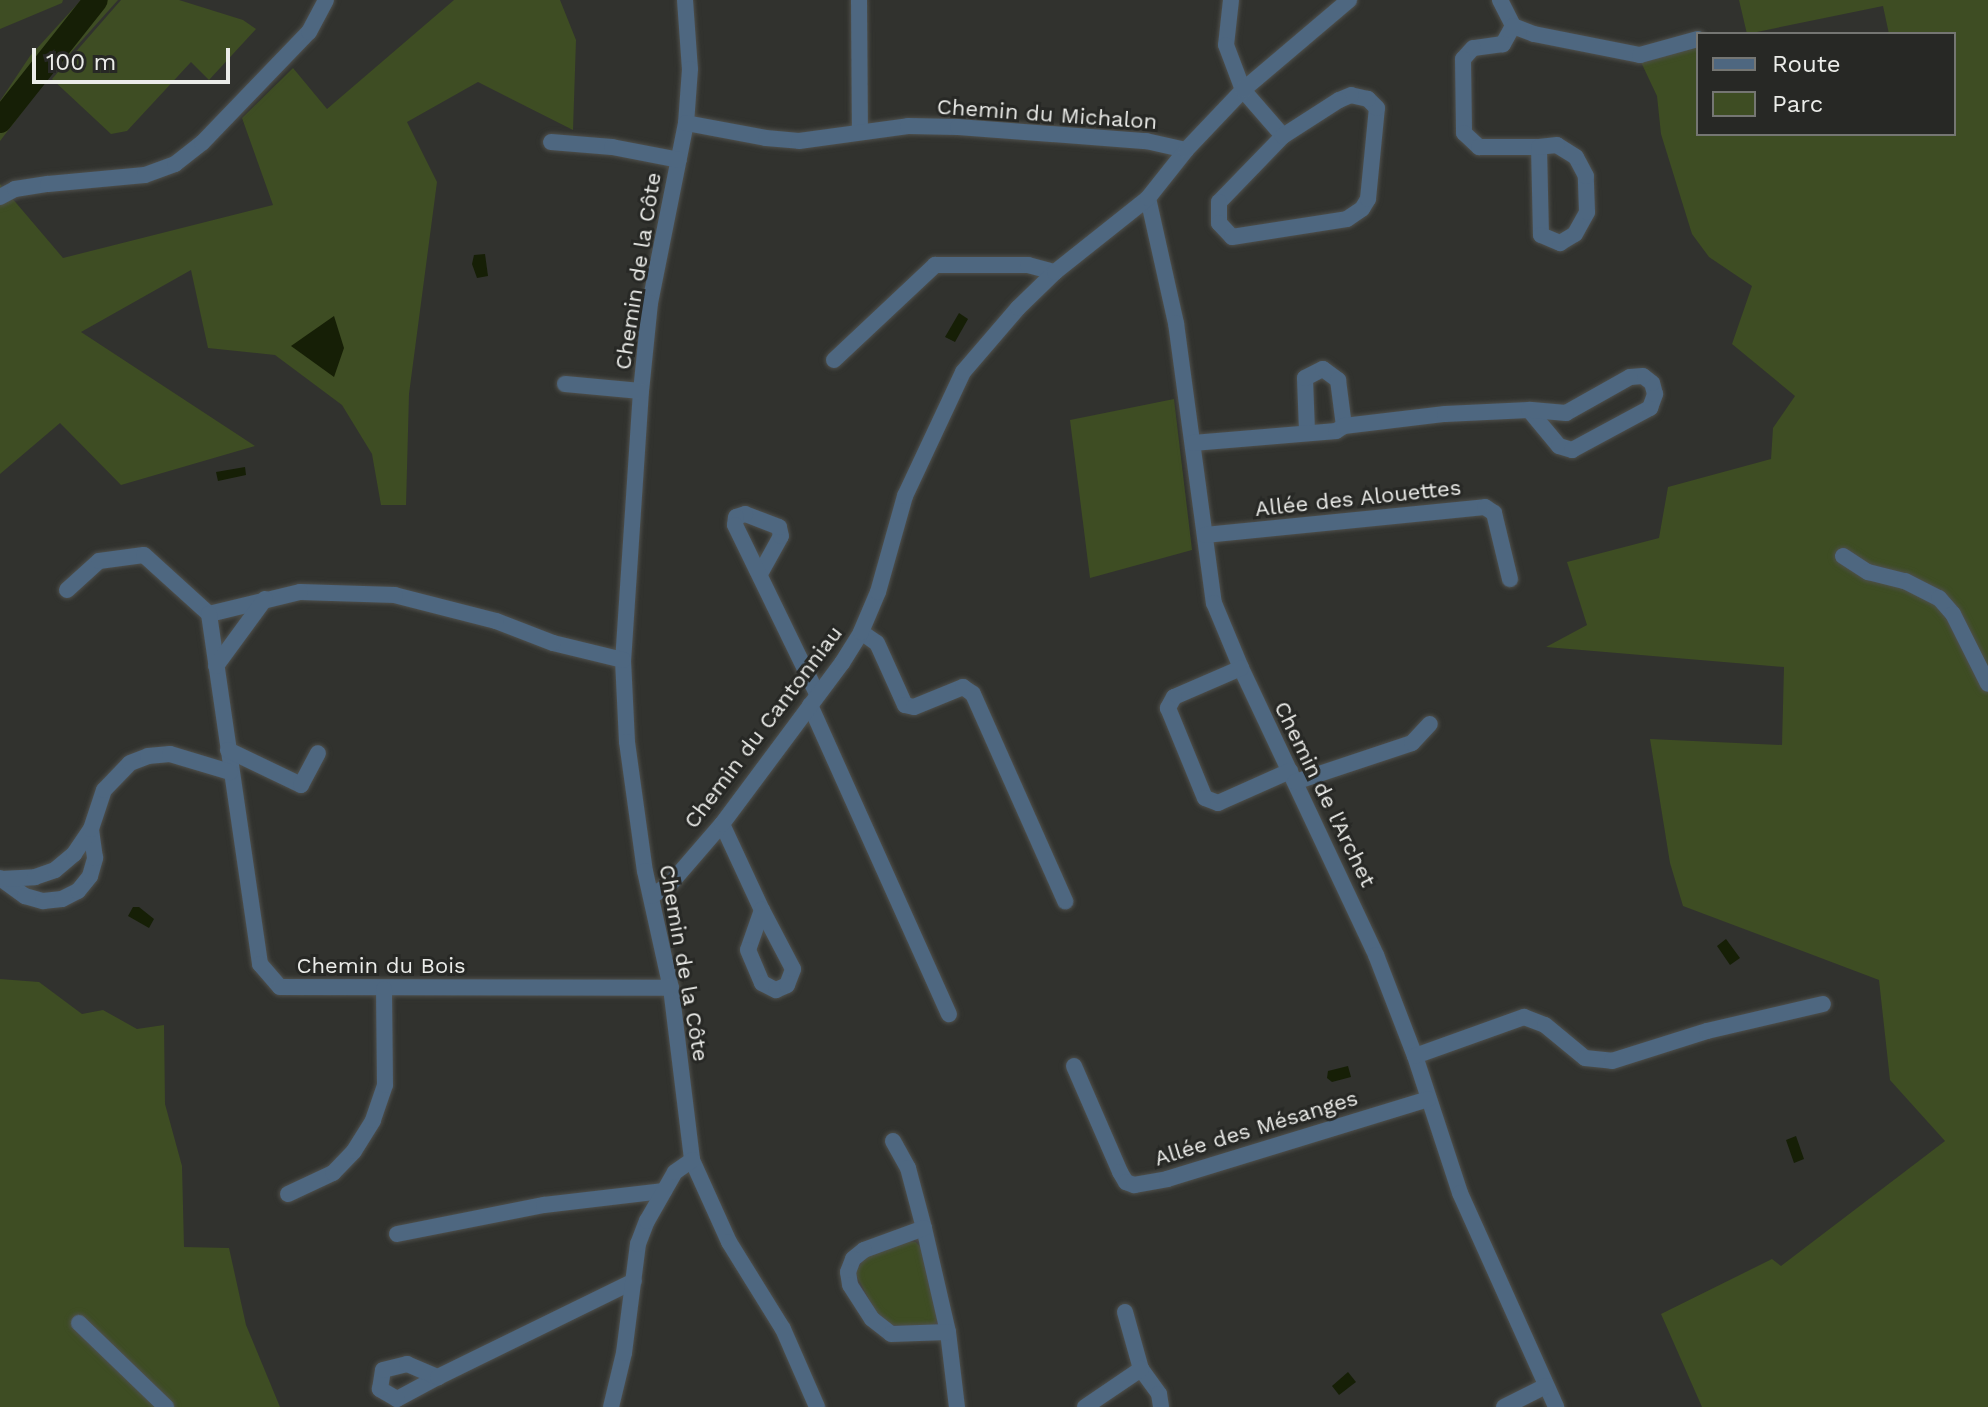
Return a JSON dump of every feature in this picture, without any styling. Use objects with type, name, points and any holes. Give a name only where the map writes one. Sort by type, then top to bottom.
[{"type":"street","points":[[8,193],[145,175],[175,164],[202,143],[309,32],[326,0]]},
{"type":"street","name":"Chemin de la Côte","points":[[685,0],[690,69],[686,123],[650,303],[623,660],[633,789],[671,988],[692,1160],[729,1242],[783,1329],[817,1407]]},
{"type":"street","points":[[859,0],[860,130]]},
{"type":"street","points":[[1231,0],[1226,45],[1243,90],[1283,136]]},
{"type":"street","points":[[1186,150],[1243,90],[1349,0]]},
{"type":"street","points":[[1500,0],[1513,26],[1534,34],[1640,55],[1696,40]]},
{"type":"street","points":[[1513,26],[1503,44],[1473,48],[1463,59],[1464,133],[1479,147],[1557,145],[1576,157],[1586,176],[1587,212],[1575,234],[1560,243],[1541,235],[1539,147]]},
{"type":"street","points":[[1351,95],[1368,99],[1377,108],[1368,199],[1362,209],[1347,219],[1232,237],[1219,223],[1219,202],[1283,136],[1339,100],[1351,95]]},
{"type":"street","name":"Chemin du Michalon","points":[[686,123],[799,141],[860,130],[908,126],[1046,131],[1146,141],[1186,150]]},
{"type":"street","name":"Chemin de la Côte","points":[[551,142],[612,147],[679,160]]},
{"type":"street","name":"Chemin du Cantonniau","points":[[652,896],[671,883],[722,824],[861,632],[878,592],[905,496],[963,372],[1018,308],[1055,272],[1148,198],[1186,150]]},
{"type":"street","name":"Chemin de l'Archet","points":[[1148,198],[1176,323],[1214,603],[1241,668],[1370,941],[1415,1056],[1460,1193],[1556,1407]]},
{"type":"street","points":[[834,360],[935,265],[1028,265],[1055,272]]},
{"type":"street","points":[[1307,431],[1305,378],[1323,369],[1338,380],[1344,426]]},
{"type":"street","points":[[1193,443],[1307,431],[1336,431],[1344,426],[1445,414],[1529,410],[1566,413],[1630,377],[1643,376],[1652,383],[1655,394],[1650,408],[1572,450],[1559,446],[1529,410]]},
{"type":"street","name":"Chemin de la Côte","points":[[565,384],[641,391]]},
{"type":"street","name":"Allée des Alouettes","points":[[1205,535],[1485,507],[1494,513],[1510,579]]},
{"type":"street","points":[[67,590],[99,561],[144,555],[209,614],[300,592],[395,595],[496,621],[553,643],[623,660]]},
{"type":"street","points":[[1843,556],[1868,572],[1915,584],[1939,598],[1953,614],[1988,684]]},
{"type":"street","points":[[760,574],[949,1014]]},
{"type":"street","points":[[216,666],[265,599]]},
{"type":"street","name":"Chemin du Bois","points":[[209,614],[260,964],[280,987],[671,988]]},
{"type":"street","points":[[861,632],[877,643],[905,705],[914,707],[963,687],[973,694],[1065,901]]},
{"type":"street","points":[[1241,668],[1174,697],[1168,708],[1205,798],[1218,803],[1293,777],[1412,743],[1430,724]]},
{"type":"street","points":[[228,750],[301,785],[318,753]]},
{"type":"street","points":[[1,878],[35,877],[55,870],[74,854],[91,829],[104,790],[130,763],[148,756],[170,754],[230,772]]},
{"type":"street","points":[[722,824],[762,910]]},
{"type":"street","points":[[1,878],[25,896],[43,901],[62,899],[78,891],[90,876],[95,858],[91,829]]},
{"type":"street","points":[[288,1194],[333,1173],[354,1151],[373,1120],[385,1085],[384,989]]},
{"type":"street","points":[[1415,1056],[1524,1017],[1545,1025],[1585,1058],[1612,1061],[1707,1031],[1823,1004]]},
{"type":"street","name":"Allée des Mésanges","points":[[1074,1066],[1120,1172],[1126,1182],[1134,1185],[1167,1179],[1428,1099]]},
{"type":"street","points":[[893,1141],[908,1168],[924,1228],[948,1332],[959,1397],[957,1407]]},
{"type":"street","points":[[611,1407],[624,1353],[638,1244],[675,1172],[692,1160]]},
{"type":"street","points":[[397,1234],[544,1205],[664,1191]]},
{"type":"street","points":[[924,1228],[864,1250],[853,1259],[848,1272],[850,1285],[872,1319],[891,1334],[948,1332]]},
{"type":"street","points":[[438,1377],[634,1281]]},
{"type":"street","points":[[1125,1312],[1141,1369],[1159,1394],[1161,1407]]},
{"type":"street","points":[[79,1323],[166,1407]]},
{"type":"street","points":[[1085,1407],[1141,1369]]},
{"type":"street","points":[[1504,1407],[1546,1386]]},
{"type":"green space","points":[[0,0],[63,0],[0,29]]},
{"type":"green space","points":[[81,0],[118,0],[49,77],[0,141],[0,101],[30,56]]},
{"type":"green space","points":[[121,0],[179,0],[243,20],[256,29],[209,80],[191,62],[127,131],[111,134],[52,79]]},
{"type":"green space","points":[[454,0],[560,0],[576,40],[573,130],[478,82],[407,122],[437,182],[409,394],[406,505],[381,505],[372,454],[342,405],[275,355],[208,348],[191,270],[81,332],[255,446],[121,485],[60,423],[0,474],[0,184],[63,258],[273,205],[242,118],[293,68],[327,109]]},
{"type":"green space","points":[[1739,0],[1988,0],[1988,1407],[1702,1407],[1661,1314],[1772,1259],[1781,1266],[1945,1141],[1890,1080],[1879,980],[1683,906],[1670,863],[1650,739],[1782,745],[1784,667],[1546,647],[1587,625],[1567,562],[1659,538],[1668,487],[1771,459],[1773,428],[1795,396],[1732,344],[1752,286],[1709,257],[1692,234],[1661,134],[1657,96],[1640,60],[1696,47],[1696,136],[1956,136],[1956,32],[1889,32],[1883,6],[1747,32]]},
{"type":"green space","points":[[1174,399],[1192,550],[1090,578],[1070,420]]},
{"type":"green space","points":[[0,979],[39,982],[82,1014],[103,1010],[137,1029],[164,1025],[165,1104],[182,1166],[184,1247],[229,1248],[246,1325],[280,1407],[0,1407]]},
{"type":"green space","points":[[906,1241],[916,1242],[923,1250],[939,1316],[935,1324],[927,1327],[889,1325],[878,1316],[855,1273],[865,1257]]},
{"type":"shaded area","points":[[485,254],[488,276],[477,278],[472,264],[474,255]]},
{"type":"shaded area","points":[[959,313],[968,319],[955,342],[945,337]]},
{"type":"shaded area","points":[[334,316],[344,348],[334,377],[291,346]]},
{"type":"shaded area","points":[[245,467],[246,475],[218,481],[216,472]]},
{"type":"shaded area","points":[[133,907],[139,907],[154,919],[149,928],[128,916]]},
{"type":"shaded area","points":[[1726,939],[1740,958],[1730,965],[1717,946]]},
{"type":"shaded area","points":[[1348,1066],[1351,1077],[1332,1082],[1327,1078],[1328,1071]]},
{"type":"shaded area","points":[[1796,1136],[1804,1159],[1794,1163],[1786,1140]]},
{"type":"shaded area","points":[[1348,1372],[1356,1382],[1339,1395],[1332,1386]]},
{"type":"waterway","points":[[0,121],[96,0]]}]
